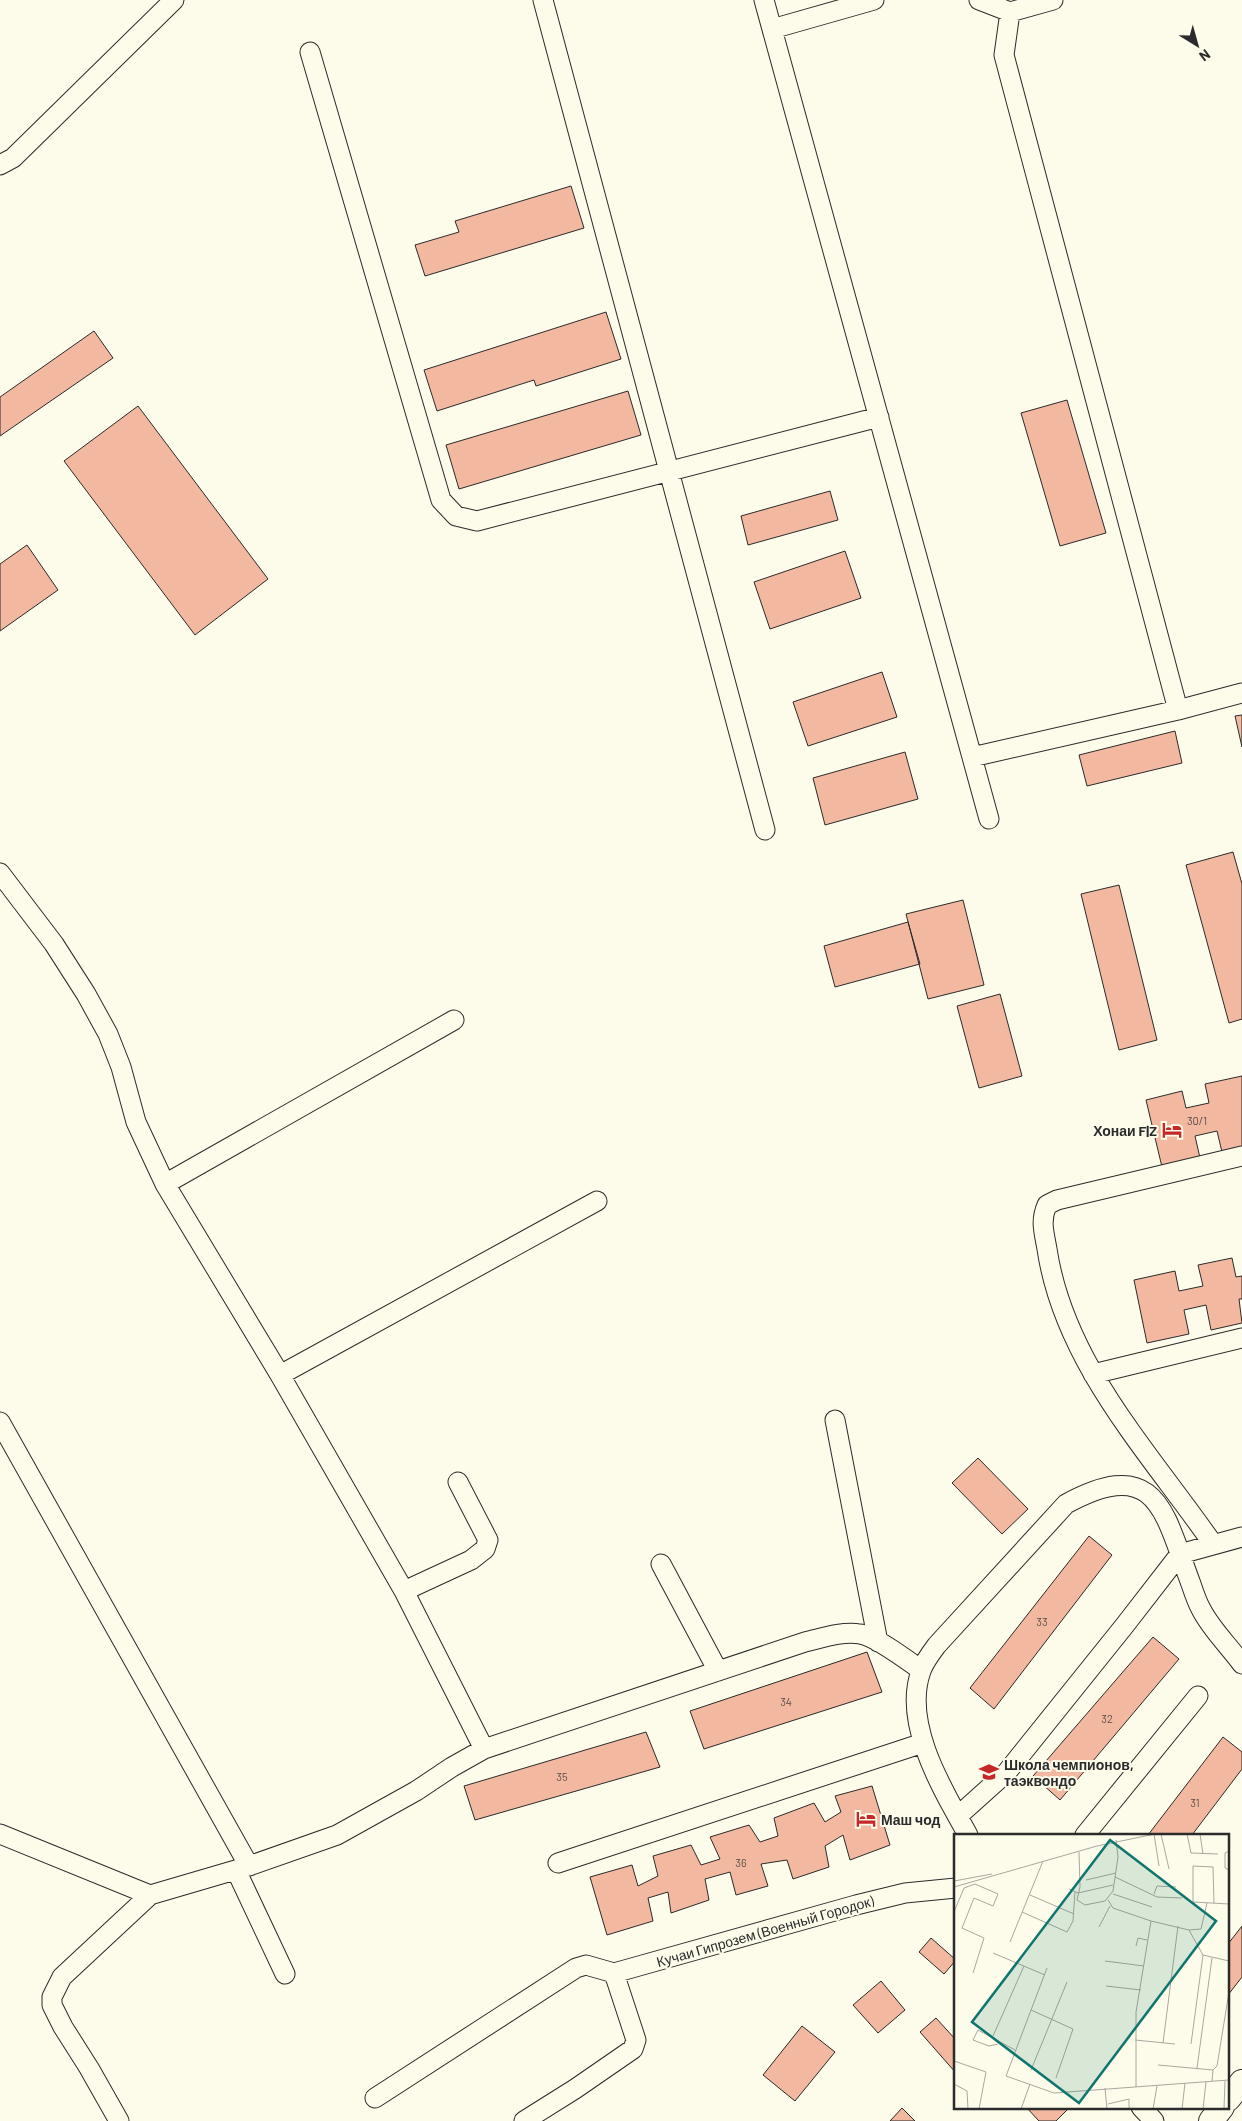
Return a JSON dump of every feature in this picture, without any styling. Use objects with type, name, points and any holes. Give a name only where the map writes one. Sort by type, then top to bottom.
[{"type":"main road","points":[[1230,2097],[1242,2082]]},
{"type":"main road","points":[[1231,2121],[1242,2107]]},
{"type":"main road","points":[[1211,2121],[1221,2108]]},
{"type":"street","points":[[7,162],[174,0]]},
{"type":"street","points":[[543,0],[765,830]]},
{"type":"street","points":[[764,0],[989,819]]},
{"type":"street","points":[[772,29],[874,0]]},
{"type":"street","points":[[979,0],[1010,12],[1053,0]]},
{"type":"street","points":[[1010,12],[1004,55],[1178,710]]},
{"type":"street","points":[[310,52],[441,500],[456,516],[477,521],[879,417]]},
{"type":"street","points":[[972,757],[1178,710],[1242,693]]},
{"type":"street","points":[[0,873],[54,944],[86,994],[108,1034],[121,1066],[136,1122],[165,1184],[280,1375],[404,1591],[484,1749]]},
{"type":"street","points":[[165,1184],[454,1020]]},
{"type":"street","points":[[1213,1544],[1142,1447],[1093,1374],[1061,1308],[1049,1262],[1042,1217],[1047,1205],[1057,1200],[1242,1156]]},
{"type":"street","points":[[280,1375],[597,1201]]},
{"type":"street","points":[[1093,1374],[1242,1338]]},
{"type":"street","points":[[836,1420],[878,1642]]},
{"type":"street","points":[[0,1422],[243,1868],[285,1974]]},
{"type":"street","points":[[404,1591],[471,1560],[485,1549],[488,1540],[458,1482]]},
{"type":"street","points":[[967,1834],[932,1766],[923,1743],[915,1695],[921,1670],[937,1645],[1066,1504],[1088,1492],[1108,1486],[1127,1485],[1149,1493],[1161,1508],[1173,1531],[1201,1610],[1242,1664]]},
{"type":"street","points":[[958,1816],[1007,1772],[1180,1554],[1242,1536]]},
{"type":"street","points":[[661,1564],[718,1671]]},
{"type":"street","points":[[119,2121],[63,2027],[52,2005],[52,1996],[62,1977],[150,1896],[243,1868],[336,1835],[409,1795],[484,1749],[805,1642],[839,1635],[860,1634],[878,1642],[921,1670]]},
{"type":"street","points":[[1086,1834],[1198,1696]]},
{"type":"street","points":[[558,1863],[923,1743]]},
{"type":"street","points":[[0,1834],[150,1896]]},
{"type":"street","name":"Кучаи Гипрозем (Военный Городок)","points":[[614,1974],[856,1905],[905,1893],[954,1888]]},
{"type":"street","points":[[375,2098],[576,1968],[586,1965],[614,1974],[636,2040],[633,2049],[583,2084],[524,2121]]},
{"type":"street","points":[[1143,2108],[1154,2121]]},
{"type":"building","points":[[571,186],[584,228],[425,276],[415,245],[459,232],[455,221]]},
{"type":"building","points":[[606,312],[621,359],[536,386],[534,380],[437,411],[424,370]]},
{"type":"building","points":[[94,331],[113,358],[0,436],[0,397]]},
{"type":"building","points":[[628,391],[641,435],[459,489],[446,445]]},
{"type":"building","points":[[1067,400],[1106,533],[1060,546],[1021,413]]},
{"type":"building","points":[[138,406],[268,579],[195,635],[64,461]]},
{"type":"building","points":[[830,491],[838,520],[748,545],[741,516]]},
{"type":"building","points":[[27,545],[58,590],[0,631],[0,564]]},
{"type":"building","points":[[845,551],[861,598],[770,629],[754,582]]},
{"type":"building","points":[[882,672],[897,717],[808,746],[793,702]]},
{"type":"building","points":[[1242,715],[1242,747],[1235,716]]},
{"type":"building","points":[[1175,731],[1182,763],[1087,786],[1079,755]]},
{"type":"building","points":[[905,752],[918,799],[825,825],[813,778]]},
{"type":"building","points":[[1233,852],[1242,884],[1242,1019],[1229,1023],[1186,865]]},
{"type":"building","points":[[1119,885],[1157,1040],[1119,1050],[1081,894]]},
{"type":"building","points":[[963,900],[984,985],[928,999],[906,914]]},
{"type":"building","points":[[908,922],[920,964],[835,987],[824,946]]},
{"type":"building","points":[[1000,994],[1022,1076],[979,1088],[957,1006]]},
{"type":"building","points":[[1242,1076],[1242,1148],[1222,1152],[1217,1131],[1195,1136],[1200,1158],[1162,1167],[1146,1100],[1182,1091],[1186,1108],[1209,1103],[1205,1084]]},
{"type":"building","points":[[1232,1258],[1236,1277],[1242,1276],[1242,1299],[1239,1299],[1242,1323],[1211,1330],[1206,1305],[1184,1310],[1189,1334],[1147,1343],[1134,1280],[1175,1271],[1179,1291],[1203,1286],[1198,1265]]},
{"type":"building","points":[[978,1458],[1028,1509],[1002,1534],[952,1483]]},
{"type":"building","points":[[1089,1536],[1112,1555],[994,1709],[970,1688]]},
{"type":"building","points":[[1153,1637],[1179,1659],[1060,1800],[1033,1776]]},
{"type":"building","points":[[867,1652],[882,1692],[704,1749],[690,1711]]},
{"type":"building","points":[[646,1732],[660,1767],[475,1820],[464,1786]]},
{"type":"building","points":[[1223,1737],[1242,1752],[1242,1769],[1193,1834],[1149,1834]]},
{"type":"building","points":[[872,1786],[890,1845],[850,1860],[843,1835],[825,1846],[829,1867],[793,1879],[787,1860],[761,1864],[768,1886],[736,1895],[730,1872],[705,1879],[709,1900],[671,1913],[668,1892],[648,1898],[653,1921],[607,1935],[590,1877],[632,1865],[638,1886],[658,1876],[653,1856],[691,1845],[701,1865],[720,1859],[710,1837],[749,1825],[760,1842],[778,1836],[774,1818],[814,1803],[825,1822],[841,1812],[835,1796]]},
{"type":"building","points":[[1242,1926],[1242,1977],[1230,1992],[1230,1941]]},
{"type":"building","points":[[931,1938],[954,1958],[954,1962],[944,1974],[919,1952]]},
{"type":"building","points":[[881,1981],[905,2010],[878,2033],[853,2005]]},
{"type":"building","points":[[936,2018],[954,2038],[954,2071],[920,2032]]},
{"type":"building","points":[[802,2026],[835,2052],[795,2101],[763,2075]]},
{"type":"building","points":[[902,2108],[915,2121],[890,2121]]},
{"type":"building","points":[[1027,2108],[1069,2108],[1056,2121],[1039,2121]]},
{"type":"place","name":"Хонаи F|Z","points":[[1172,1130]]},
{"type":"place","name":"Школа чемпионов, таэквондо","points":[[989,1772]]},
{"type":"place","name":"Маш чод","points":[[866,1819]]}]
